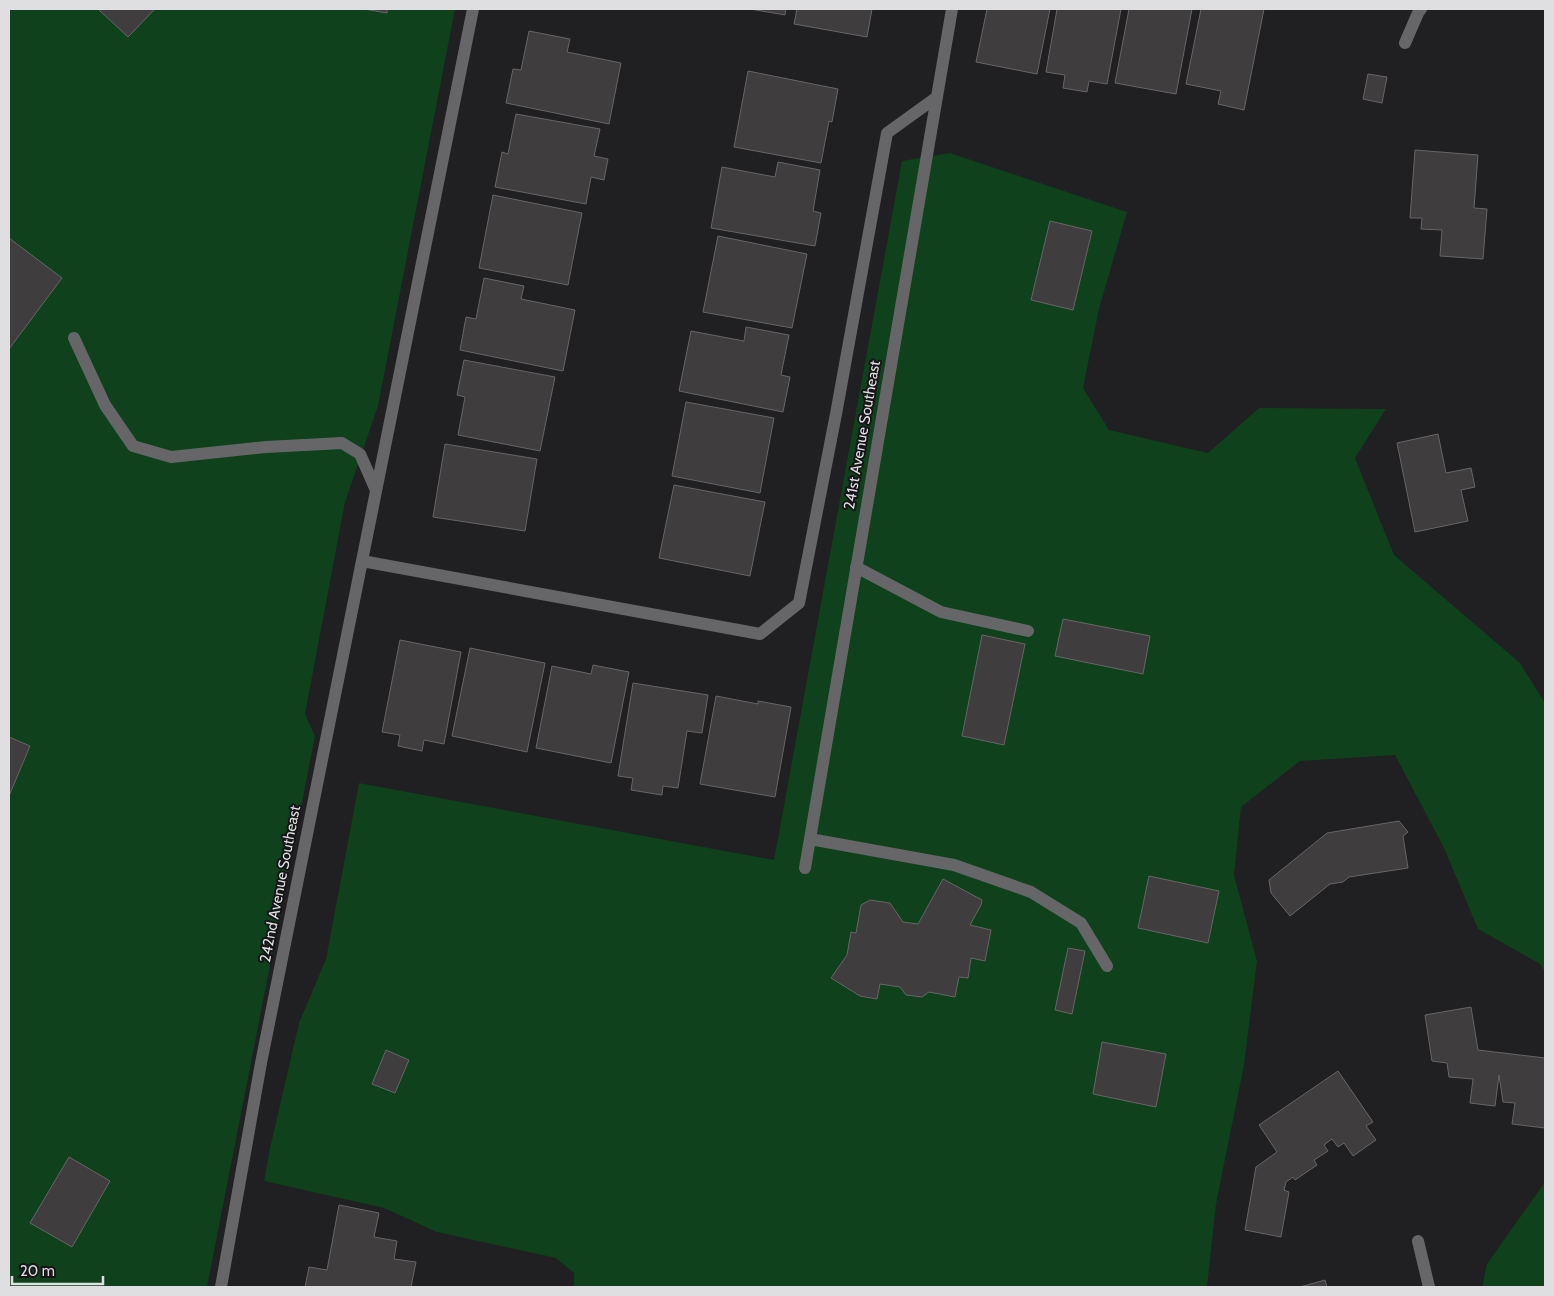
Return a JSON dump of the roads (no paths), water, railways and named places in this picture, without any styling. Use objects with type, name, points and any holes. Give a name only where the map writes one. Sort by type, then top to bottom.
[{"type":"street","name":"242nd Avenue Southeast","points":[[221,1287],[261,1064],[375,488],[473,9]]},
{"type":"street","name":"241st Avenue Southeast","points":[[805,868],[952,9]]},
{"type":"street","points":[[1405,43],[1421,9]]},
{"type":"street","points":[[362,561],[760,634],[799,603],[836,414],[887,133],[937,97]]},
{"type":"street","points":[[74,338],[105,405],[133,446],[171,457],[266,447],[342,443],[360,454],[375,488]]},
{"type":"street","points":[[856,566],[942,612],[1028,631]]},
{"type":"street","points":[[810,839],[954,865],[1031,892],[1081,923],[1107,966]]},
{"type":"street","points":[[1418,1241],[1429,1287]]}]
